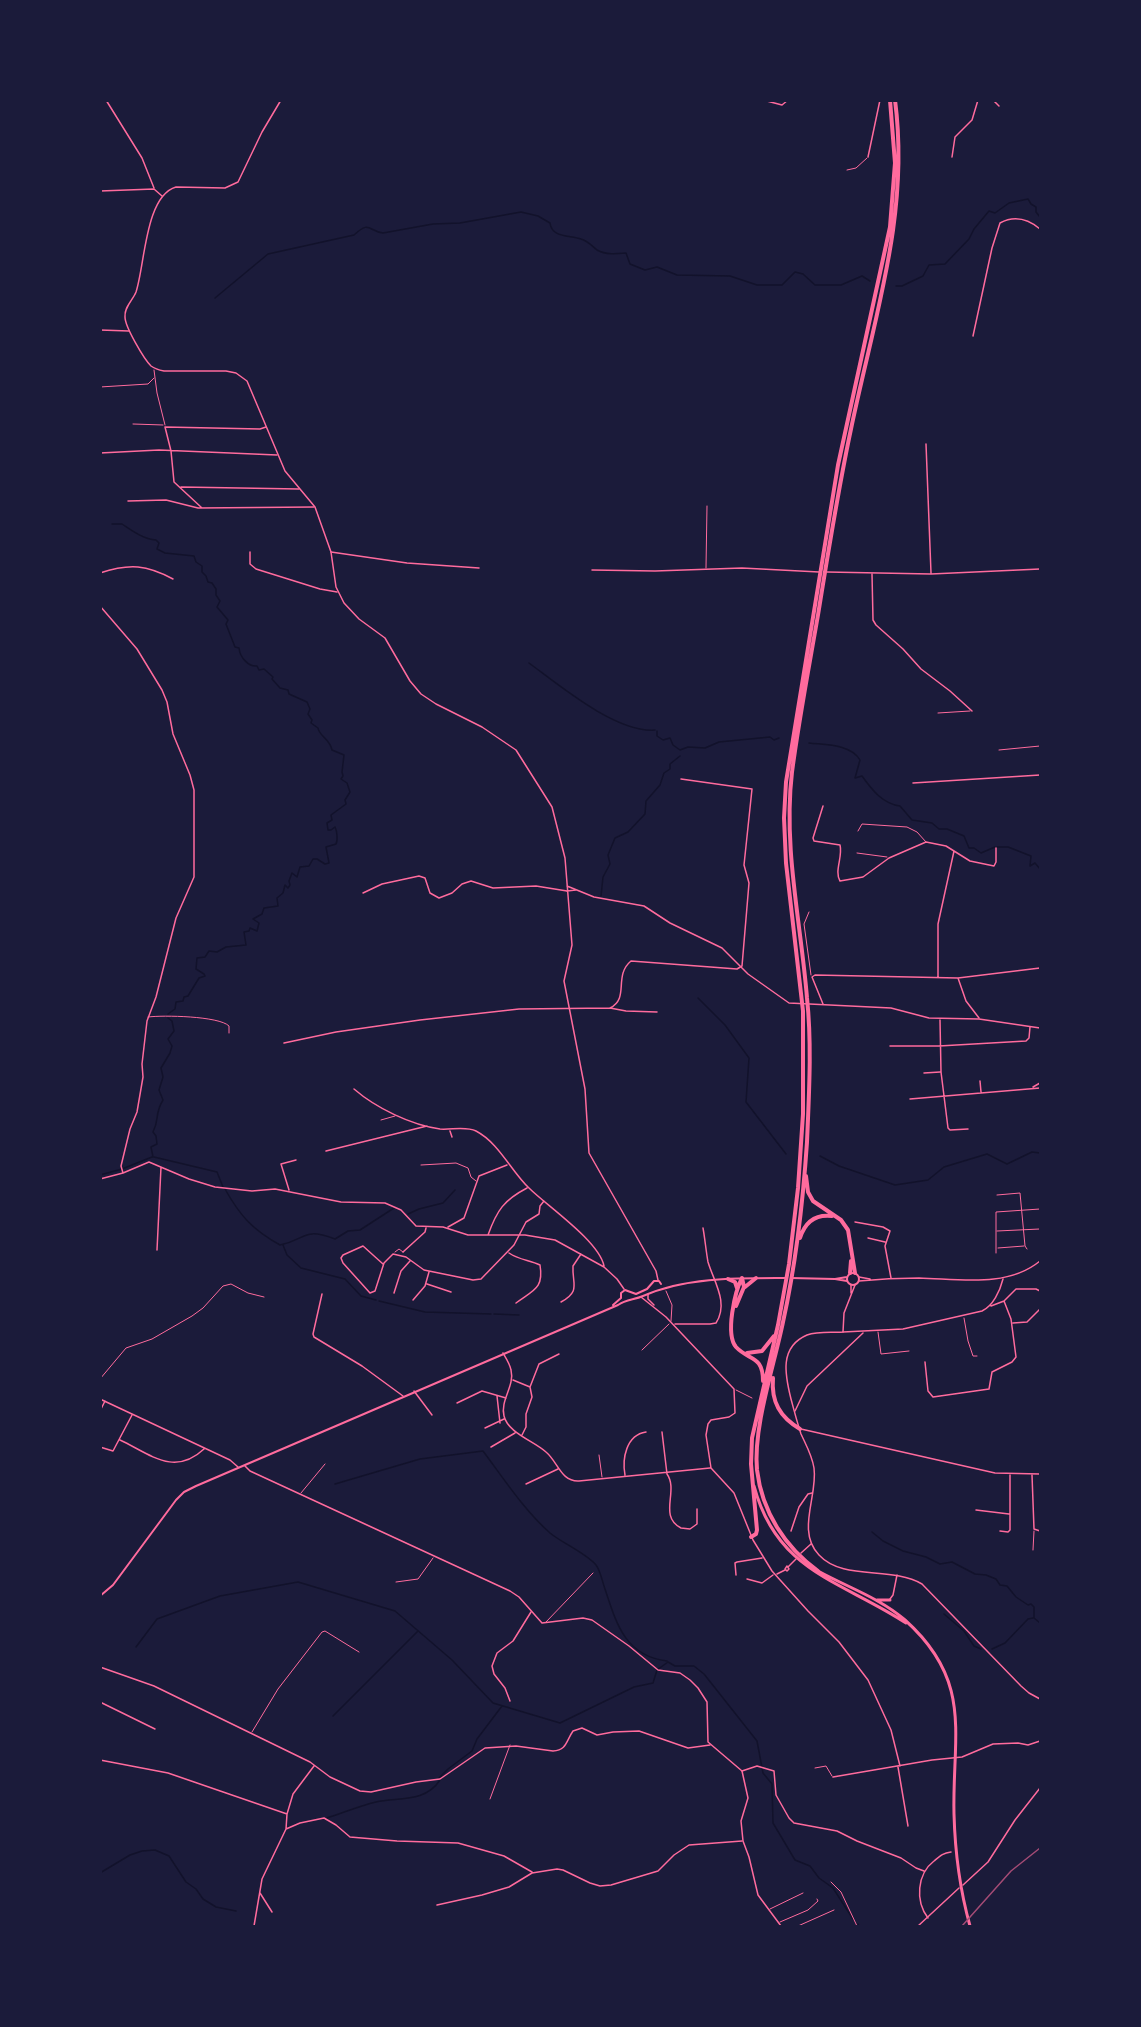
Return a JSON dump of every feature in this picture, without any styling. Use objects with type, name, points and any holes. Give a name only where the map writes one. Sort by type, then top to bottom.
[{"type":"highway","points":[[751,1537],[756,1534],[757,1530],[751,1455],[752,1438],[778,1325],[789,1264],[802,1138],[804,1053],[802,994],[785,846],[786,782],[837,475],[890,226],[895,163],[890,100]]},
{"type":"highway","points":[[895,100],[899,168],[895,227],[843,467],[791,788],[790,845],[808,1011],[808,1107],[805,1169],[796,1247],[774,1366],[757,1440],[757,1471],[770,1515],[785,1540],[802,1558],[818,1570],[900,1616],[914,1629],[935,1656],[949,1685],[956,1713],[953,1803],[955,1839],[960,1881],[970,1926]]},
{"type":"highway","points":[[805,1169],[810,1197],[818,1206],[846,1225],[852,1251],[852,1276]]},
{"type":"highway","points":[[796,1247],[803,1228],[811,1220],[821,1216],[834,1216]]},
{"type":"highway","points":[[742,1278],[732,1315],[731,1338],[735,1346],[754,1358],[761,1366],[762,1393]]},
{"type":"highway","points":[[742,1278],[744,1287]]},
{"type":"highway","points":[[732,1315],[744,1287],[756,1278]]},
{"type":"highway","points":[[728,1279],[735,1283],[738,1292]]},
{"type":"highway","points":[[743,1352],[755,1353],[764,1350],[778,1325]]},
{"type":"highway","points":[[774,1366],[773,1398],[780,1412],[791,1424],[800,1429]]},
{"type":"highway","points":[[791,1424],[797,1420]]},
{"type":"highway","points":[[753,1482],[765,1518],[790,1553],[816,1574],[880,1606],[914,1629]]},
{"type":"highway","points":[[869,1597],[880,1601],[890,1600]]},
{"type":"main road","points":[[100,1596],[113,1585],[181,1495],[196,1486],[611,1307],[623,1299],[641,1297],[654,1290],[715,1280],[835,1279],[852,1276]]},
{"type":"main road","points":[[852,1276],[853,1285]]},
{"type":"main road","points":[[852,1276],[853,1285]]},
{"type":"main road","points":[[623,1299],[621,1293],[624,1290],[640,1294],[651,1286],[652,1281],[658,1280],[661,1284],[674,1286]]},
{"type":"main road","points":[[660,1289],[661,1284]]},
{"type":"main road","points":[[651,1286],[654,1290]]},
{"type":"main road","points":[[631,1298],[632,1293]]},
{"type":"street","points":[[106,100],[142,158],[154,189]]},
{"type":"street","points":[[281,100],[259,138],[238,182],[225,188],[176,187],[170,189],[162,197],[152,219],[136,291],[126,309],[125,318],[147,362],[154,368],[164,371],[236,372],[243,376],[251,386],[285,471],[315,507],[331,552],[338,592],[352,613],[385,638],[410,681],[421,694],[436,704],[473,721],[516,750],[545,794],[555,814],[565,858],[572,945],[564,981],[585,1089],[590,1158],[656,1271],[658,1280]]},
{"type":"street","points":[[763,100],[782,105],[788,100]]},
{"type":"street","points":[[847,170],[856,168],[868,157],[880,100]]},
{"type":"street","points":[[952,157],[955,137],[972,120],[978,100]]},
{"type":"street","points":[[993,100],[999,106]]},
{"type":"street","points":[[100,191],[154,189],[162,197]]},
{"type":"street","points":[[972,336],[1000,223],[1020,219],[1031,222],[1041,229]]},
{"type":"street","points":[[100,330],[130,332]]},
{"type":"street","points":[[154,368],[171,451],[173,480],[202,508]]},
{"type":"street","points":[[100,387],[148,384],[153,381],[154,376]]},
{"type":"street","points":[[133,424],[260,429],[266,427]]},
{"type":"street","points":[[926,444],[931,574]]},
{"type":"street","points":[[100,453],[159,450],[277,455]]},
{"type":"street","points":[[179,488],[183,486],[252,489],[300,488]]},
{"type":"street","points":[[128,501],[166,500],[202,508],[315,507]]},
{"type":"street","points":[[706,506],[706,568]]},
{"type":"street","points":[[250,552],[250,564],[256,569],[320,589],[338,592]]},
{"type":"street","points":[[331,552],[407,563],[479,568]]},
{"type":"street","points":[[100,573],[146,567],[173,579]]},
{"type":"street","points":[[592,570],[655,571],[706,568],[931,574],[1041,569]]},
{"type":"street","points":[[872,574],[873,620],[876,625],[921,669],[972,711]]},
{"type":"street","points":[[100,606],[137,650],[162,690],[167,702],[173,734],[193,783],[194,877],[176,918],[156,997],[148,1017],[142,1064],[143,1077],[137,1112],[130,1129],[122,1166],[123,1173]]},
{"type":"street","points":[[938,713],[972,711]]},
{"type":"street","points":[[999,750],[1041,746]]},
{"type":"street","points":[[913,783],[1041,775]]},
{"type":"street","points":[[610,1008],[619,1001],[621,978],[631,961],[737,969],[743,959],[748,883],[744,865],[752,789],[681,779]]},
{"type":"street","points":[[823,806],[814,841],[840,845],[837,877],[840,881],[863,877],[889,858],[926,842],[938,843],[970,861],[994,866],[996,848]]},
{"type":"street","points":[[858,831],[862,824],[908,827],[914,829],[926,842]]},
{"type":"street","points":[[938,978],[938,924],[954,851]]},
{"type":"street","points":[[857,853],[889,858]]},
{"type":"street","points":[[363,893],[382,884],[419,876],[425,878],[430,893],[439,898],[471,881],[493,888],[536,886],[567,891],[577,890]]},
{"type":"street","points":[[567,886],[572,886],[594,897],[644,906],[670,923],[722,948],[740,967],[783,1001],[794,1004],[891,1008],[940,1019],[979,1019],[1041,1028]]},
{"type":"street","points":[[809,912],[804,924],[812,977],[823,1005]]},
{"type":"street","points":[[812,977],[820,974],[958,978],[1041,968]]},
{"type":"street","points":[[958,978],[966,1001],[979,1019]]},
{"type":"street","points":[[284,1043],[336,1032],[448,1016],[519,1009],[570,1007],[657,1012]]},
{"type":"street","points":[[148,1017],[162,1015],[219,1020],[229,1026],[229,1033]]},
{"type":"street","points":[[940,1019],[941,1072],[948,1128],[950,1130],[968,1129]]},
{"type":"street","points":[[890,1046],[941,1046],[1026,1041],[1029,1038],[1030,1027]]},
{"type":"street","points":[[924,1073],[941,1072]]},
{"type":"street","points":[[980,1081],[981,1092]]},
{"type":"street","points":[[1033,1088],[1034,1085],[1041,1083]]},
{"type":"street","points":[[909,1099],[1041,1088]]},
{"type":"street","points":[[354,1089],[374,1105],[428,1126],[477,1132],[488,1140],[528,1188],[584,1237],[602,1259],[604,1267]]},
{"type":"street","points":[[381,1120],[397,1115]]},
{"type":"street","points":[[326,1151],[428,1126]]},
{"type":"street","points":[[450,1130],[452,1137]]},
{"type":"street","points":[[289,1191],[281,1165],[296,1160]]},
{"type":"street","points":[[100,1179],[123,1173],[149,1162],[215,1187],[252,1191],[275,1189],[341,1202],[385,1203],[400,1209],[413,1225],[448,1228],[464,1234],[520,1235],[555,1240],[604,1267],[620,1281],[624,1290]]},
{"type":"street","points":[[421,1165],[456,1162],[468,1168],[471,1177],[476,1181]]},
{"type":"street","points":[[448,1228],[464,1218],[479,1176],[508,1164]]},
{"type":"street","points":[[157,1250],[161,1166]]},
{"type":"street","points":[[488,1235],[499,1208],[515,1194],[528,1188]]},
{"type":"street","points":[[997,1195],[1020,1193],[1027,1249]]},
{"type":"street","points":[[395,1254],[405,1256],[421,1269],[479,1280],[508,1252],[526,1222],[539,1214],[540,1206],[544,1201]]},
{"type":"street","points":[[996,1252],[996,1212],[1041,1209]]},
{"type":"street","points":[[855,1222],[883,1227],[890,1231],[885,1251],[891,1279]]},
{"type":"street","points":[[383,1264],[363,1246],[348,1252],[341,1258],[370,1293],[375,1291],[383,1264],[398,1249],[403,1252],[427,1227]]},
{"type":"street","points":[[642,1350],[672,1323],[710,1324],[717,1322],[721,1298],[708,1263],[704,1228]]},
{"type":"street","points":[[996,1231],[1041,1229]]},
{"type":"street","points":[[882,1234],[882,1241]]},
{"type":"street","points":[[868,1238],[886,1242]]},
{"type":"street","points":[[996,1248],[1025,1246]]},
{"type":"street","points":[[508,1252],[524,1261],[540,1265],[542,1279],[516,1303]]},
{"type":"street","points":[[561,1302],[570,1297],[573,1292],[575,1282],[573,1266],[582,1254]]},
{"type":"street","points":[[394,1293],[401,1272],[410,1261]]},
{"type":"street","points":[[852,1276],[871,1279],[982,1280],[1003,1278],[1024,1272],[1041,1261]]},
{"type":"street","points":[[413,1300],[426,1284],[429,1271]]},
{"type":"street","points":[[1003,1278],[1000,1290],[985,1310],[922,1326],[878,1332],[814,1333],[799,1340],[789,1352],[785,1368],[797,1420],[814,1464],[815,1475],[808,1527],[811,1544],[821,1558],[833,1566],[909,1578],[926,1588],[1021,1686],[1041,1699]]},
{"type":"street","points":[[100,1379],[126,1348],[152,1339],[192,1316],[203,1308],[223,1286],[231,1284],[248,1293],[264,1297]]},
{"type":"street","points":[[426,1284],[452,1292]]},
{"type":"street","points":[[843,1332],[844,1313],[853,1285]]},
{"type":"street","points":[[990,1305],[1004,1301],[1016,1289],[1041,1291]]},
{"type":"street","points":[[666,1291],[672,1305],[672,1323]]},
{"type":"street","points":[[648,1293],[648,1298],[654,1305],[734,1389],[752,1398]]},
{"type":"street","points":[[322,1294],[314,1337],[362,1366],[403,1396]]},
{"type":"street","points":[[641,1297],[654,1305]]},
{"type":"street","points":[[925,1362],[928,1391],[933,1396],[988,1389],[991,1385],[992,1372],[1016,1358],[1012,1323],[1004,1301]]},
{"type":"street","points":[[1012,1323],[1027,1322],[1041,1308]]},
{"type":"street","points":[[964,1316],[968,1341],[974,1356],[977,1356]]},
{"type":"street","points":[[795,1412],[807,1386],[864,1332]]},
{"type":"street","points":[[878,1332],[881,1354],[909,1351]]},
{"type":"street","points":[[503,1353],[511,1370],[512,1380],[506,1398],[505,1419],[515,1432],[546,1452],[566,1478],[572,1481],[602,1479],[711,1467]]},
{"type":"street","points":[[522,1435],[532,1397],[530,1387],[540,1363],[559,1354]]},
{"type":"street","points":[[512,1380],[530,1387]]},
{"type":"street","points":[[734,1389],[735,1413],[729,1417],[711,1420],[707,1426],[711,1467],[734,1493],[751,1537],[763,1558],[784,1586],[839,1642],[868,1680],[891,1730],[908,1826]]},
{"type":"street","points":[[414,1391],[432,1415]]},
{"type":"street","points":[[457,1403],[482,1391],[506,1398]]},
{"type":"street","points":[[497,1395],[500,1423]]},
{"type":"street","points":[[100,1399],[230,1460],[238,1467]]},
{"type":"street","points":[[100,1411],[105,1401]]},
{"type":"street","points":[[100,1447],[112,1452],[132,1414]]},
{"type":"street","points":[[484,1428],[505,1419]]},
{"type":"street","points":[[800,1429],[988,1472],[1010,1475],[1041,1474]]},
{"type":"street","points":[[803,1437],[808,1431]]},
{"type":"street","points":[[491,1447],[515,1432]]},
{"type":"street","points":[[626,1476],[623,1464],[627,1447],[642,1432],[646,1432]]},
{"type":"street","points":[[662,1432],[666,1472],[670,1480],[669,1516],[673,1524],[684,1529],[695,1526],[698,1521],[697,1509]]},
{"type":"street","points":[[120,1440],[173,1464],[192,1458],[204,1448]]},
{"type":"street","points":[[599,1455],[602,1479]]},
{"type":"street","points":[[300,1495],[325,1464]]},
{"type":"street","points":[[244,1465],[248,1470],[300,1495],[510,1591],[519,1597],[539,1621],[545,1623],[583,1618],[592,1620],[657,1669],[685,1676],[703,1694],[708,1708],[707,1737],[710,1745],[742,1772],[748,1798],[741,1821],[743,1841],[758,1895],[781,1926]]},
{"type":"street","points":[[526,1484],[559,1468]]},
{"type":"street","points":[[1032,1474],[1035,1530],[1033,1550]]},
{"type":"street","points":[[1000,1531],[1010,1530],[1010,1475]]},
{"type":"street","points":[[791,1531],[803,1501],[808,1494],[812,1493]]},
{"type":"street","points":[[976,1510],[1010,1514]]},
{"type":"street","points":[[1035,1530],[1041,1531]]},
{"type":"street","points":[[747,1579],[762,1582],[775,1574],[789,1570],[788,1567],[811,1544]]},
{"type":"street","points":[[396,1582],[418,1579],[434,1556]]},
{"type":"street","points":[[736,1575],[735,1563],[763,1558]]},
{"type":"street","points":[[545,1623],[593,1573]]},
{"type":"street","points":[[890,1600],[894,1594],[897,1575]]},
{"type":"street","points":[[510,1701],[505,1688],[494,1674],[492,1666],[497,1653],[513,1641],[531,1612]]},
{"type":"street","points":[[250,1733],[278,1689],[322,1632],[325,1631],[359,1652]]},
{"type":"street","points":[[100,1666],[154,1686],[314,1765],[330,1778],[360,1791],[371,1792],[440,1779],[484,1748],[510,1745],[556,1751],[565,1746],[573,1731],[582,1728],[597,1735],[639,1731],[688,1748],[710,1745]]},
{"type":"street","points":[[100,1702],[154,1729]]},
{"type":"street","points":[[815,1768],[826,1766],[833,1777],[962,1757],[993,1744],[1028,1745],[1041,1741]]},
{"type":"street","points":[[490,1799],[510,1745]]},
{"type":"street","points":[[100,1760],[168,1773],[287,1814]]},
{"type":"street","points":[[254,1926],[260,1883],[286,1829],[287,1814],[293,1794],[314,1765]]},
{"type":"street","points":[[742,1772],[758,1766],[774,1771],[776,1795],[794,1823],[837,1831],[901,1858],[924,1871]]},
{"type":"street","points":[[918,1926],[988,1862],[1015,1820],[1041,1788]]},
{"type":"street","points":[[286,1829],[300,1823],[324,1818],[350,1838],[458,1843],[504,1856],[532,1873]]},
{"type":"street","points":[[437,1905],[509,1887],[532,1873],[563,1870],[579,1880],[605,1886],[658,1871],[674,1855],[689,1845],[743,1841]]},
{"type":"street","points":[[928,1918],[920,1901],[924,1871],[942,1854],[951,1852]]},
{"type":"street","points":[[831,1882],[841,1892],[857,1926]]},
{"type":"street","points":[[260,1892],[272,1912]]},
{"type":"street","points":[[768,1909],[802,1893]]},
{"type":"street","points":[[778,1923],[808,1910],[818,1901],[817,1899]]},
{"type":"street","points":[[798,1926],[834,1910]]},
{"type":"waterway","points":[[896,286],[902,286],[923,276],[929,265],[945,264],[969,239],[989,211],[995,213],[1009,203],[1028,199],[1036,207],[1036,212],[1040,217]]},
{"type":"waterway","points":[[215,298],[268,254],[354,235],[366,227],[383,233],[521,212],[538,216],[550,223],[551,228],[558,234],[588,242],[600,252],[626,253],[630,264],[645,270],[657,267],[677,275],[730,276],[757,285],[782,285],[795,272],[803,274],[815,285],[841,285],[862,276],[870,281]]},
{"type":"waterway","points":[[112,524],[122,524],[142,536],[156,540],[159,543],[157,549],[165,553],[194,556],[196,562],[202,566],[202,572],[208,582],[212,583],[216,589],[216,595],[220,601],[217,607],[228,620],[226,624],[235,647],[239,648],[245,661],[257,666],[259,670],[264,669],[280,688],[288,690],[289,694],[307,702],[311,723],[318,728],[332,750],[344,755],[341,779],[347,783],[350,792],[345,800],[346,804],[331,815],[332,820],[327,823],[328,830],[335,827],[337,836],[336,844],[326,847],[329,863],[325,864],[313,859],[309,866],[300,867],[297,877],[292,873],[290,885],[288,888],[285,885],[283,893],[277,898],[278,906],[264,908],[262,914],[253,919],[259,923],[257,931],[250,928],[249,931],[244,932],[246,945],[226,947],[217,952],[209,951],[205,957],[197,958],[196,969],[205,976],[199,978],[188,996],[184,997],[183,1001],[176,1002],[175,1009],[168,1014]]},
{"type":"waterway","points":[[529,663],[572,695],[606,716],[640,729],[655,730]]},
{"type":"waterway","points":[[657,731],[657,736],[663,740],[670,738],[673,745],[680,750],[688,747],[705,748],[719,742],[779,738]]},
{"type":"waterway","points":[[809,743],[837,746],[856,755],[860,760],[855,778],[862,776],[878,796],[900,806],[912,820],[932,823],[939,829],[947,829],[964,836],[969,848],[974,848],[981,853],[995,847]]},
{"type":"waterway","points":[[601,896],[603,877],[610,864],[608,855],[615,838],[628,832],[645,814],[646,801],[660,785],[664,773],[670,769],[670,764],[680,756]]},
{"type":"waterway","points":[[997,847],[1008,847],[1031,856],[1030,866],[1035,863],[1040,869]]},
{"type":"waterway","points":[[698,998],[725,1025],[749,1058],[746,1102],[786,1154]]},
{"type":"waterway","points":[[153,1157],[151,1147],[157,1144],[153,1132],[163,1100],[159,1090],[163,1077],[161,1068],[170,1053],[172,1046],[168,1039],[174,1031],[172,1021],[168,1018]]},
{"type":"waterway","points":[[820,1156],[839,1166],[895,1185],[928,1180],[944,1167],[987,1154],[1007,1164],[1032,1152],[1040,1153]]},
{"type":"waterway","points":[[100,1175],[152,1157]]},
{"type":"waterway","points":[[154,1157],[217,1172],[223,1187]]},
{"type":"waterway","points":[[225,1189],[248,1222],[280,1245],[310,1234],[335,1239],[348,1231],[360,1230],[394,1208]]},
{"type":"waterway","points":[[408,1214],[443,1203],[455,1190]]},
{"type":"waterway","points":[[283,1245],[287,1255],[301,1268],[345,1279],[361,1296],[376,1300]]},
{"type":"waterway","points":[[379,1301],[425,1312],[491,1314]]},
{"type":"waterway","points":[[494,1314],[519,1315]]},
{"type":"waterway","points":[[335,1484],[420,1459],[483,1451],[541,1524],[555,1537],[596,1565],[618,1624],[631,1645],[652,1658],[667,1661]]},
{"type":"waterway","points":[[872,1532],[883,1541],[903,1551],[926,1557],[940,1564],[952,1562],[975,1574],[996,1579],[1000,1585],[1007,1586],[1016,1597],[1028,1605],[1031,1604],[1034,1607],[1034,1618],[1040,1623]]},
{"type":"waterway","points":[[136,1647],[157,1619],[220,1596],[298,1582],[395,1611],[452,1660],[493,1703],[560,1723],[634,1687],[653,1683],[657,1670],[668,1662],[675,1666],[694,1666],[704,1674],[757,1741],[763,1773],[772,1784],[773,1823],[795,1860],[810,1866],[819,1878],[833,1888],[853,1919]]},
{"type":"waterway","points":[[944,1614],[964,1631],[974,1646],[981,1649]]},
{"type":"waterway","points":[[992,1649],[1005,1643],[1028,1619],[1033,1618]]},
{"type":"waterway","points":[[333,1716],[418,1631]]},
{"type":"waterway","points":[[439,1778],[472,1751],[477,1739],[502,1706]]},
{"type":"waterway","points":[[327,1818],[363,1805],[419,1796],[434,1787],[440,1780]]},
{"type":"waterway","points":[[100,1873],[130,1855],[155,1850],[169,1856],[186,1882],[196,1889],[203,1899],[216,1907],[236,1911]]},
{"type":"railway","points":[[962,1926],[1011,1871],[1040,1848]]}]
